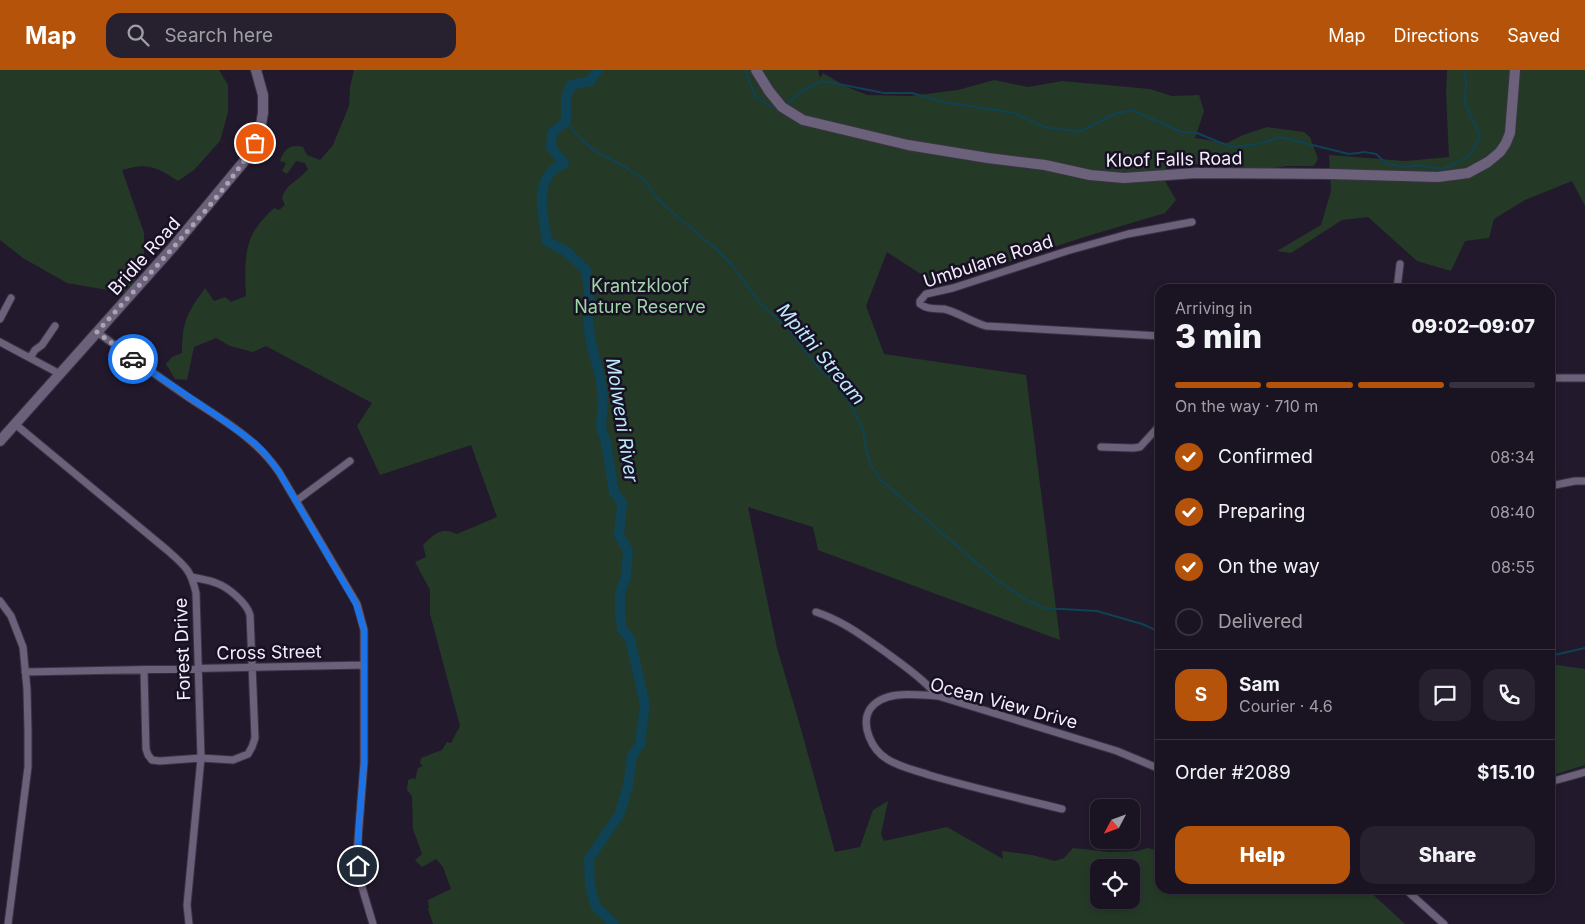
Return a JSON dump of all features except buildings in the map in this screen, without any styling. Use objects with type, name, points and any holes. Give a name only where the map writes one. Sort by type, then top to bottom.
[{"type":"main road","name":"Bridle Road","points":[[2,437],[192,226],[246,159],[257,136],[263,113],[263,95],[256,70]]},
{"type":"main road","name":"Kloof Falls Road","points":[[756,70],[782,107],[809,122],[908,145],[988,158],[1045,164],[1090,175],[1124,178],[1196,173],[1431,177],[1457,176],[1468,173],[1488,162],[1500,152],[1506,143],[1510,133],[1515,70]]},
{"type":"street","name":"Umbulane Road","points":[[1155,336],[986,326],[974,323],[944,309],[924,307],[920,304],[920,300],[926,294],[953,288],[1119,236],[1192,222]]},
{"type":"street","points":[[1398,284],[1400,264]]},
{"type":"street","points":[[0,319],[11,298]]},
{"type":"street","points":[[30,358],[55,326]]},
{"type":"street","points":[[97,332],[256,444],[272,462],[356,604],[364,630],[364,764],[357,852],[361,884],[373,924]]},
{"type":"street","points":[[0,342],[60,374]]},
{"type":"street","points":[[1555,378],[1585,378]]},
{"type":"street","name":"Forest Drive","points":[[15,424],[167,550],[188,570],[192,577],[196,593],[201,758],[187,905],[189,924]]},
{"type":"street","points":[[1101,447],[1140,447],[1155,431]]},
{"type":"street","points":[[296,501],[350,461]]},
{"type":"street","points":[[1555,485],[1585,480]]},
{"type":"street","points":[[144,670],[146,743],[148,756],[152,760],[201,758],[233,760],[248,754],[255,738],[250,615],[248,608],[216,582],[192,577]]},
{"type":"street","points":[[0,601],[17,628],[22,648],[28,714],[28,767],[8,924]]},
{"type":"street","points":[[816,612],[848,625],[919,677],[938,696]]},
{"type":"street","name":"Cross Street","points":[[25,672],[364,665]]},
{"type":"street","name":"Ocean View Drive","points":[[1062,809],[953,782],[888,760],[877,752],[868,730],[868,713],[876,702],[894,696],[909,694],[938,696],[1117,751],[1155,767]]},
{"type":"street","points":[[1555,781],[1585,772]]},
{"type":"street","points":[[1411,894],[1444,924]]},
{"type":"green space","points":[[0,70],[219,70],[228,85],[228,112],[220,141],[194,170],[178,181],[152,167],[138,166],[122,170],[144,233],[144,264],[130,289],[125,293],[67,283],[23,258],[0,240]]},
{"type":"green space","name":"Krantzkloof Nature Reserve","points":[[354,70],[818,70],[820,78],[823,73],[847,87],[867,95],[910,96],[958,90],[994,80],[1028,87],[1062,81],[1150,89],[1172,96],[1199,95],[1204,111],[1195,138],[1227,143],[1267,127],[1304,132],[1310,137],[1318,159],[1314,166],[1287,166],[1260,170],[1195,164],[1180,160],[1166,168],[1165,181],[1176,200],[1165,213],[936,284],[887,252],[866,306],[884,354],[1026,375],[1060,640],[818,550],[813,527],[748,507],[777,648],[835,852],[860,847],[873,810],[888,801],[881,834],[884,841],[947,827],[1003,859],[1002,851],[1032,855],[1055,861],[1064,858],[1073,848],[1110,852],[1137,851],[1148,848],[1155,850],[1155,894],[1372,894],[1405,924],[433,924],[428,909],[428,900],[451,889],[443,867],[436,859],[422,867],[415,860],[422,854],[413,829],[412,796],[407,790],[408,780],[413,778],[415,780],[418,768],[423,766],[420,763],[421,758],[442,750],[447,742],[451,743],[460,726],[430,614],[430,590],[415,562],[426,557],[423,545],[438,532],[447,531],[457,534],[497,517],[471,445],[380,475],[357,426],[372,403],[266,346],[253,352],[230,346],[216,338],[194,347],[187,380],[175,379],[166,364],[172,357],[182,353],[183,333],[187,318],[205,288],[214,301],[225,297],[231,302],[246,296],[246,261],[248,247],[254,231],[274,208],[279,210],[285,205],[282,198],[284,193],[308,169],[305,163],[296,161],[287,174],[282,171],[286,163],[280,161],[286,150],[291,147],[303,147],[307,155],[320,160],[333,145],[349,106],[350,87]]},
{"type":"green space","points":[[1447,70],[1585,70],[1585,206],[1572,181],[1525,200],[1494,219],[1489,238],[1465,241],[1451,271],[1417,261],[1368,217],[1342,220],[1291,253],[1277,251],[1321,225],[1331,191],[1329,155],[1405,161],[1449,157],[1446,93]]},
{"type":"green space","points":[[1555,665],[1585,669],[1585,765],[1555,774]]},
{"type":"waterway","name":"Molweni River","points":[[598,70],[590,81],[571,85],[566,97],[566,121],[552,133],[551,147],[564,163],[552,171],[546,179],[543,188],[542,205],[547,241],[567,252],[586,270],[590,301],[588,317],[590,339],[603,397],[601,428],[606,442],[614,492],[622,503],[619,535],[628,551],[626,576],[620,593],[622,629],[630,639],[645,705],[640,744],[632,756],[628,786],[619,815],[589,859],[590,886],[596,907],[614,924]]},
{"type":"waterway","points":[[745,70],[755,96],[770,106],[779,108]]},
{"type":"waterway","points":[[787,104],[805,89],[823,81],[884,93],[912,93],[944,102],[1014,113],[1044,127],[1079,132],[1114,114],[1133,110],[1181,132],[1197,133],[1231,147],[1259,144],[1280,137],[1349,154],[1365,152],[1376,154],[1387,164],[1406,167],[1417,165],[1443,169],[1470,155],[1480,136],[1465,103],[1466,79],[1464,70]]},
{"type":"waterway","name":"Mpithi Stream","points":[[566,121],[575,133],[592,149],[630,170],[645,181],[658,199],[733,266],[760,303],[788,329],[821,371],[833,380],[853,408],[863,430],[871,465],[881,480],[994,578],[1028,601],[1044,608],[1097,611],[1155,630]]},
{"type":"waterway","name":"Mpithi Stream","points":[[1555,655],[1585,648]]},
{"type":"way so far","points":[[133,359],[97,332],[192,226],[246,159],[255,143]]},
{"type":"route","points":[[133,359],[229,424],[264,452],[279,472],[356,604],[364,630],[364,764],[357,852],[358,866]]}]
